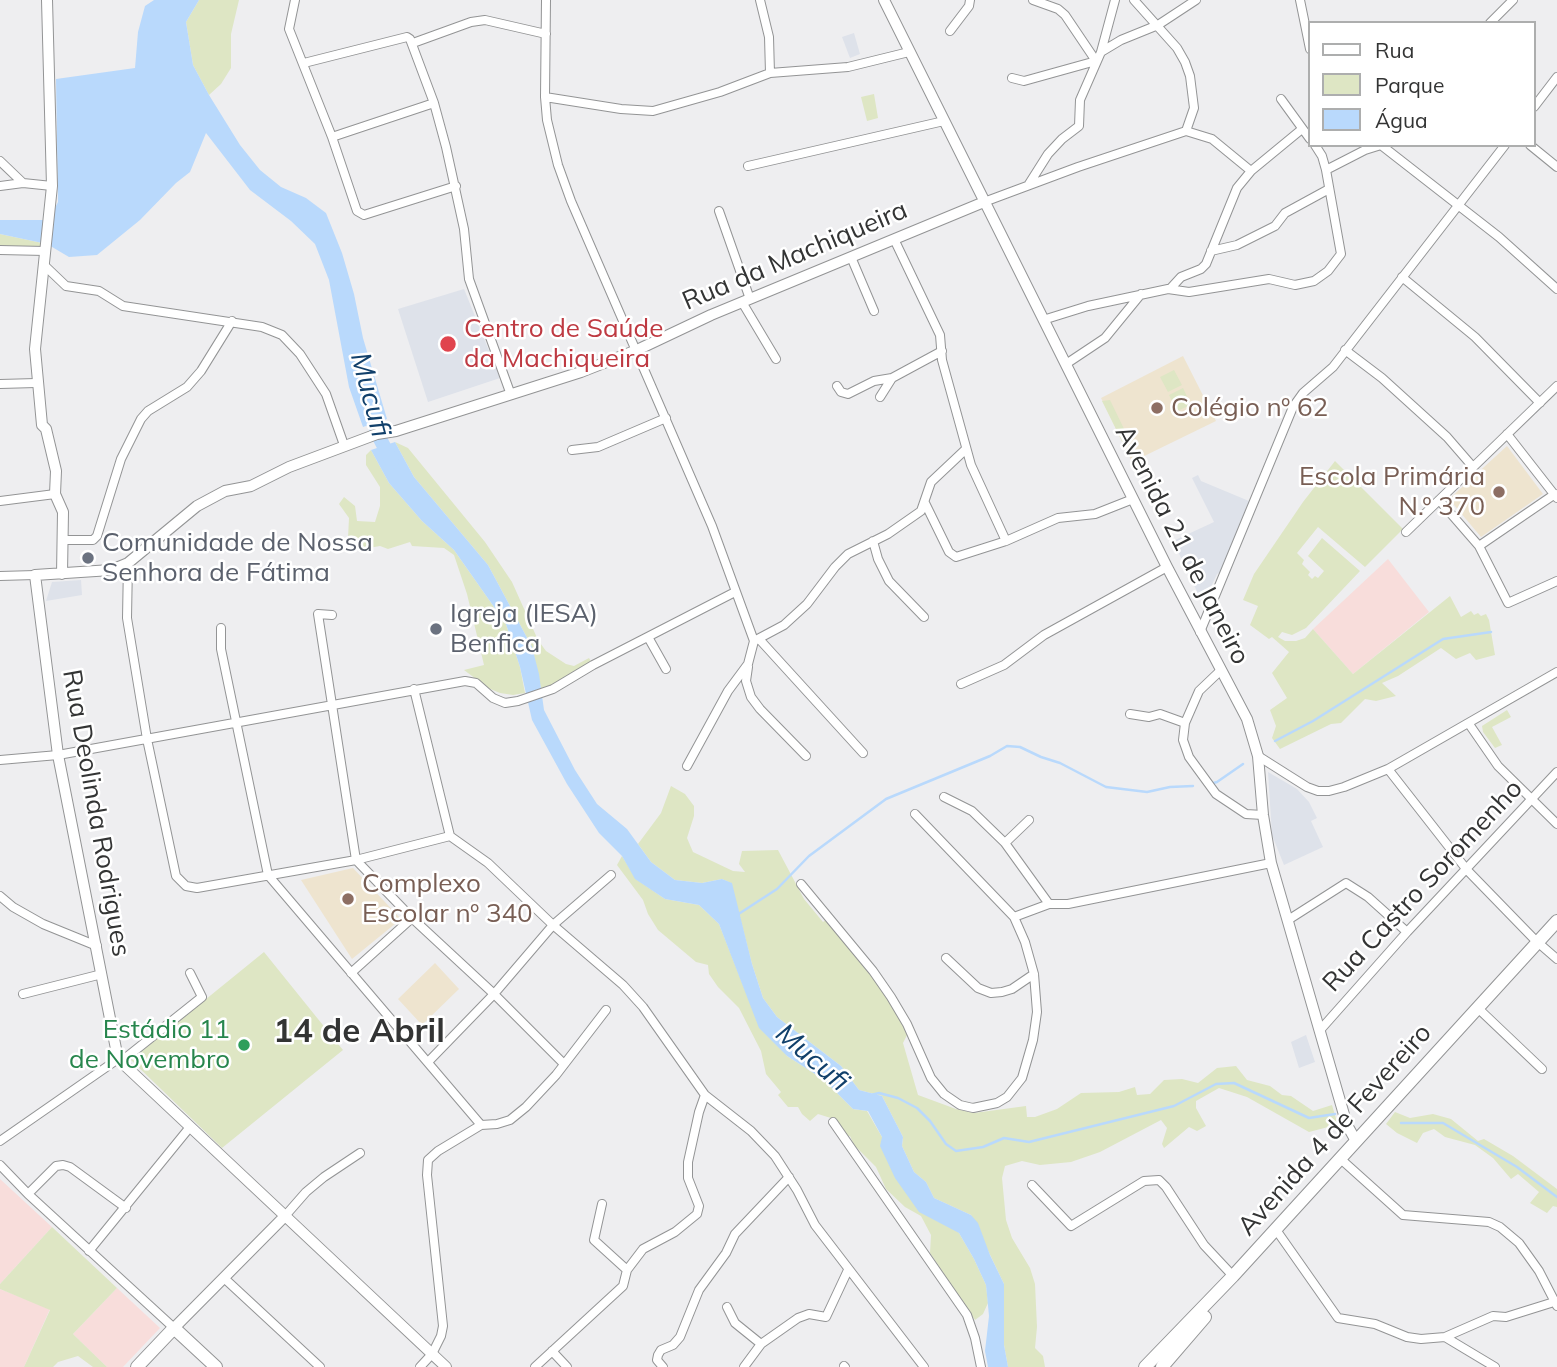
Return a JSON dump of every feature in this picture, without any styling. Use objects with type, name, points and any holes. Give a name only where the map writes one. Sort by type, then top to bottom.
[{"type":"main road","name":"Avenida 4 de Fevereiro","points":[[1162,1367],[1279,1234],[1482,1012],[1557,921]]},
{"type":"main road","name":"Avenida 4 de Fevereiro","points":[[1145,1367],[1233,1276],[1540,944],[1557,930]]},
{"type":"main road","points":[[137,1367],[174,1328],[216,1367]]},
{"type":"street","points":[[47,0],[52,186],[34,349],[42,425],[46,429],[56,471],[55,494],[63,512],[62,574]]},
{"type":"street","points":[[295,0],[289,29],[294,48],[304,63],[360,215],[456,186]]},
{"type":"street","points":[[546,0],[545,97],[555,153],[571,201],[712,526],[735,592],[757,641],[863,752]]},
{"type":"street","points":[[760,0],[769,37],[770,73]]},
{"type":"street","name":"Avenida 21 de Janeiro","points":[[884,0],[1167,567],[1247,719],[1258,756],[1263,815],[1272,863],[1348,1125],[1356,1141]]},
{"type":"street","points":[[950,31],[970,3],[981,0]]},
{"type":"street","points":[[1033,0],[1058,9],[1065,15],[1096,61]]},
{"type":"street","points":[[1029,184],[1048,154],[1079,126],[1080,100],[1101,52],[1115,0]]},
{"type":"street","points":[[1134,0],[1177,48],[1190,76],[1194,108],[1186,131]]},
{"type":"street","points":[[1101,52],[1121,40],[1158,25],[1196,0]]},
{"type":"street","points":[[1300,0],[1308,39]]},
{"type":"street","points":[[1492,21],[1513,0]]},
{"type":"street","points":[[413,43],[471,22],[485,20],[546,34]]},
{"type":"street","points":[[304,63],[407,37],[413,43],[434,103],[456,186],[469,279],[511,395]]},
{"type":"street","points":[[545,97],[643,112],[720,92],[770,73],[848,67],[909,52]]},
{"type":"street","points":[[1012,78],[1024,81],[1096,61]]},
{"type":"street","points":[[1536,104],[1557,77]]},
{"type":"street","points":[[1281,99],[1308,136]]},
{"type":"street","points":[[332,137],[434,103]]},
{"type":"street","points":[[748,166],[944,121]]},
{"type":"street","points":[[1170,289],[1181,277],[1201,269],[1206,264],[1237,188],[1251,171],[1302,129]]},
{"type":"street","points":[[984,202],[1186,131],[1206,135],[1251,171]]},
{"type":"street","points":[[1044,320],[1088,306],[1170,289],[1189,292],[1269,279],[1295,285],[1314,281],[1328,271],[1341,254],[1326,170],[1316,147]]},
{"type":"street","points":[[1326,170],[1375,147]]},
{"type":"street","points":[[1384,147],[1499,237],[1557,289]]},
{"type":"street","points":[[1200,632],[1293,407],[1303,393],[1333,367],[1503,147]]},
{"type":"street","points":[[1532,147],[1557,167]]},
{"type":"street","points":[[0,160],[23,183]]},
{"type":"street","points":[[0,186],[23,183],[52,186]]},
{"type":"street","points":[[1211,251],[1237,245],[1275,226],[1285,212],[1329,189]]},
{"type":"street","name":"Rua da Machiqueira","points":[[1,576],[98,572],[128,563],[183,516],[225,491],[251,486],[289,467],[365,438],[511,395],[637,350],[746,301],[984,202]]},
{"type":"street","points":[[719,211],[746,301],[776,359]]},
{"type":"street","points":[[894,239],[940,335],[942,360],[971,466],[1006,541]]},
{"type":"street","points":[[0,250],[46,247]]},
{"type":"street","points":[[851,257],[874,312]]},
{"type":"street","points":[[44,265],[66,286],[99,291],[123,306],[232,321],[262,327],[282,335],[300,354],[326,394],[345,445]]},
{"type":"street","points":[[1402,277],[1475,337],[1540,403]]},
{"type":"street","points":[[1066,364],[1105,338],[1141,295]]},
{"type":"street","points":[[63,540],[93,540],[97,536],[121,459],[141,419],[148,411],[187,387],[232,321]]},
{"type":"street","points":[[1345,350],[1382,378],[1447,437],[1473,467]]},
{"type":"street","points":[[837,386],[841,392],[848,394],[874,380],[892,378],[942,351]]},
{"type":"street","points":[[880,397],[892,378]]},
{"type":"street","points":[[0,384],[36,383]]},
{"type":"street","points":[[1406,532],[1557,386]]},
{"type":"street","points":[[572,450],[598,447],[666,418]]},
{"type":"street","points":[[1479,546],[1556,496],[1507,434]]},
{"type":"street","points":[[806,756],[751,697],[746,681],[748,664],[757,641],[784,625],[807,604],[848,554],[888,534],[921,511],[931,482],[966,449]]},
{"type":"street","points":[[0,501],[55,494]]},
{"type":"street","points":[[924,500],[949,552],[956,557],[1006,541],[1058,518],[1095,514],[1133,499]]},
{"type":"street","points":[[1439,500],[1479,546],[1508,603],[1557,581]]},
{"type":"street","points":[[873,541],[878,559],[889,580],[924,617]]},
{"type":"street","points":[[128,563],[127,618],[147,739],[176,876],[186,886],[197,888],[356,860],[450,836]]},
{"type":"street","points":[[961,684],[1004,665],[1044,635],[1167,567]]},
{"type":"street","name":"Rua Deolinda Rodrigues","points":[[35,575],[58,755],[118,1059]]},
{"type":"street","points":[[0,760],[58,755],[465,681],[476,683],[493,698],[505,703],[517,701],[553,689],[735,592]]},
{"type":"street","points":[[332,615],[318,614],[356,860],[412,918],[565,1064]]},
{"type":"street","points":[[221,628],[221,649],[268,875],[481,1125]]},
{"type":"street","points":[[648,637],[666,669]]},
{"type":"street","points":[[687,766],[728,691],[748,664]]},
{"type":"street","points":[[1220,671],[1199,691],[1185,723],[1183,740],[1189,757],[1209,788],[1222,800],[1246,814],[1263,815]]},
{"type":"street","points":[[1258,756],[1318,791],[1344,787],[1388,769],[1557,672]]},
{"type":"street","points":[[414,690],[450,836],[488,863],[553,925],[623,985],[643,1007],[705,1095],[751,1131],[775,1156],[815,1225],[924,1367]]},
{"type":"street","points":[[1130,714],[1149,717],[1160,714],[1185,723]]},
{"type":"street","points":[[1469,724],[1498,766],[1557,824]]},
{"type":"street","points":[[1388,769],[1467,870],[1557,959]]},
{"type":"street","name":"Rua Castro Soromenho","points":[[1321,1029],[1407,932],[1557,772]]},
{"type":"street","points":[[944,797],[972,811],[1005,843],[1049,904]]},
{"type":"street","points":[[801,884],[873,971],[907,1024],[931,1078],[944,1094],[960,1105],[973,1108],[997,1103],[1007,1097],[1022,1078],[1033,1040],[1037,1012],[1034,974],[1025,942],[1014,917],[915,814]]},
{"type":"street","points":[[1005,843],[1029,820]]},
{"type":"street","points":[[1014,917],[1049,904],[1068,904],[1272,863]]},
{"type":"street","points":[[428,1062],[494,994],[553,925],[611,875]]},
{"type":"street","points":[[1288,920],[1346,883],[1368,897],[1407,932]]},
{"type":"street","points":[[0,896],[13,907],[43,924],[96,946]]},
{"type":"street","points":[[351,973],[412,918]]},
{"type":"street","points":[[946,958],[978,988],[991,993],[1012,989],[1034,974]]},
{"type":"street","points":[[0,1141],[118,1059],[128,1056],[202,997],[190,973]]},
{"type":"street","points":[[23,994],[102,974]]},
{"type":"street","points":[[420,1367],[432,1354],[443,1326],[427,1175],[428,1160],[481,1125],[497,1124],[510,1119],[526,1107],[565,1064],[606,1010]]},
{"type":"street","points":[[1482,1012],[1542,1069]]},
{"type":"street","points":[[118,1059],[446,1367]]},
{"type":"street","points":[[535,1367],[624,1286],[627,1270],[643,1249],[675,1232],[697,1214],[698,1206],[688,1178],[688,1162],[705,1095]]},
{"type":"street","points":[[833,1122],[967,1315],[981,1367]]},
{"type":"street","points":[[89,1251],[190,1127]]},
{"type":"street","points":[[0,1165],[174,1328],[306,1192],[360,1153]]},
{"type":"street","points":[[1279,1234],[1338,1318],[1375,1324],[1407,1337],[1445,1337],[1493,1316],[1506,1317],[1556,1304],[1539,1271],[1519,1244],[1500,1227],[1489,1222],[1403,1215],[1344,1162]]},
{"type":"street","points":[[28,1194],[56,1166],[63,1165],[70,1167],[126,1208]]},
{"type":"street","points":[[663,1367],[657,1360],[658,1355],[680,1337],[699,1290],[726,1253],[735,1234],[789,1177]]},
{"type":"street","points":[[1032,1185],[1071,1226],[1144,1181],[1158,1180],[1166,1187],[1204,1245],[1233,1276]]},
{"type":"street","points":[[603,1204],[594,1240],[627,1270]]},
{"type":"street","points":[[744,1367],[761,1344],[804,1315],[826,1317],[848,1270]]},
{"type":"street","points":[[224,1278],[320,1367]]},
{"type":"street","points":[[727,1307],[735,1323],[761,1344]]},
{"type":"street","points":[[1445,1337],[1495,1367]]},
{"type":"street","points":[[552,1351],[567,1367]]},
{"type":"shaded area","points":[[854,33],[860,54],[850,58],[842,37]]},
{"type":"shaded area","name":"Centro de Saúde da Machiqueira","points":[[464,289],[500,378],[428,402],[398,309]]},
{"type":"shaded area","name":"Colégio nº 62","points":[[1183,356],[1216,421],[1132,462],[1101,398]]},
{"type":"shaded area","name":"Escola Primária N.º 370","points":[[1507,446],[1543,494],[1481,537],[1449,499]]},
{"type":"shaded area","points":[[1198,475],[1201,481],[1249,501],[1221,572],[1217,574],[1203,604],[1173,541],[1214,522],[1192,478]]},
{"type":"shaded area","points":[[1388,559],[1429,612],[1353,674],[1313,629]]},
{"type":"shaded area","points":[[81,580],[82,595],[46,601],[52,582]]},
{"type":"shaded area","points":[[1268,772],[1297,789],[1309,802],[1317,818],[1311,821],[1323,847],[1284,865],[1272,835]]},
{"type":"shaded area","name":"Complexo Escolar nº 340","points":[[353,868],[401,919],[352,959],[301,880]]},
{"type":"shaded area","points":[[435,963],[459,989],[422,1025],[398,999]]},
{"type":"shaded area","points":[[1306,1035],[1315,1062],[1299,1068],[1291,1042]]},
{"type":"shaded area","points":[[0,1179],[52,1227],[0,1284]]},
{"type":"shaded area","points":[[117,1288],[160,1328],[123,1367],[107,1367],[73,1334]]},
{"type":"shaded area","points":[[0,1289],[50,1309],[24,1367],[0,1367]]},
{"type":"green space","points":[[199,0],[239,0],[231,34],[231,68],[221,84],[209,95],[193,65],[186,22]]},
{"type":"green space","points":[[874,94],[878,118],[867,121],[861,97]]},
{"type":"green space","points":[[0,234],[47,244],[45,251],[0,250]]},
{"type":"green space","points":[[1174,370],[1182,385],[1168,392],[1160,377]]},
{"type":"green space","points":[[1183,388],[1191,405],[1177,411],[1169,395]]},
{"type":"green space","points":[[1110,400],[1128,437],[1123,443],[1102,401]]},
{"type":"green space","points":[[395,442],[408,448],[485,542],[512,582],[538,640],[546,651],[566,664],[574,666],[589,658],[593,665],[542,693],[532,647],[488,565],[414,477]]},
{"type":"green space","points":[[371,450],[389,483],[422,521],[454,550],[506,624],[525,693],[500,693],[488,688],[464,670],[484,665],[467,594],[454,555],[444,548],[412,546],[410,542],[388,549],[380,546],[351,551],[348,538],[349,518],[339,504],[344,497],[355,506],[357,521],[375,522],[380,506],[380,487],[366,465],[366,455]]},
{"type":"green space","points":[[1335,461],[1403,529],[1365,567],[1318,527],[1297,553],[1310,572],[1308,575],[1312,579],[1315,576],[1318,578],[1324,571],[1308,556],[1322,538],[1360,571],[1306,628],[1292,635],[1282,632],[1278,637],[1285,641],[1296,641],[1305,638],[1313,629],[1353,674],[1450,596],[1461,617],[1471,611],[1474,615],[1486,614],[1495,655],[1476,660],[1470,653],[1456,659],[1441,648],[1398,676],[1382,683],[1396,696],[1376,701],[1365,699],[1341,723],[1331,724],[1280,749],[1272,738],[1276,726],[1270,710],[1287,698],[1272,673],[1289,652],[1272,637],[1269,639],[1250,625],[1258,606],[1243,600],[1254,574],[1303,502]]},
{"type":"green space","points":[[1507,710],[1511,717],[1492,727],[1502,745],[1495,748],[1483,732],[1482,726]]},
{"type":"green space","points":[[671,786],[685,794],[694,806],[694,816],[687,838],[693,852],[733,871],[745,872],[739,864],[742,851],[778,850],[804,899],[823,922],[827,919],[873,971],[908,1033],[903,1043],[918,1095],[974,1113],[1026,1106],[1027,1117],[1035,1117],[1057,1109],[1081,1093],[1119,1092],[1135,1087],[1137,1095],[1150,1094],[1164,1080],[1182,1079],[1198,1083],[1217,1068],[1236,1066],[1247,1080],[1270,1086],[1313,1111],[1332,1105],[1337,1122],[1309,1132],[1247,1097],[1219,1088],[1196,1101],[1196,1108],[1206,1126],[1197,1131],[1189,1127],[1164,1148],[1162,1144],[1167,1128],[1161,1120],[1100,1152],[1071,1162],[1040,1165],[1022,1161],[1005,1166],[1002,1178],[1006,1220],[1035,1284],[1035,1348],[1043,1356],[1045,1367],[1008,1367],[1004,1345],[1004,1284],[971,1215],[934,1198],[926,1182],[914,1172],[902,1146],[903,1137],[882,1096],[859,1090],[841,1066],[777,1017],[763,998],[731,883],[722,879],[702,883],[675,880],[651,862],[638,844],[661,813]]},
{"type":"green space","points":[[622,856],[636,879],[665,899],[699,905],[719,924],[747,995],[787,1056],[823,1079],[853,1109],[867,1111],[882,1137],[959,1233],[974,1259],[986,1285],[988,1303],[983,1314],[975,1320],[930,1253],[931,1235],[921,1216],[905,1207],[886,1189],[876,1167],[854,1145],[850,1136],[846,1137],[834,1119],[818,1114],[810,1121],[798,1107],[788,1107],[778,1095],[781,1092],[766,1074],[761,1051],[739,1008],[718,987],[709,974],[708,965],[696,962],[658,930],[643,900],[617,865]]},
{"type":"green space","name":"Estádio 11 de Novembro","points":[[264,952],[343,1050],[222,1148],[131,1060]]},
{"type":"green space","points":[[1395,1112],[1410,1118],[1433,1114],[1451,1119],[1478,1141],[1484,1139],[1513,1156],[1557,1189],[1557,1207],[1553,1206],[1547,1213],[1530,1203],[1539,1192],[1518,1174],[1511,1179],[1493,1158],[1475,1145],[1445,1137],[1434,1129],[1423,1133],[1417,1143],[1397,1133],[1386,1124]]},
{"type":"green space","points":[[52,1227],[117,1288],[73,1334],[107,1367],[93,1367],[78,1356],[58,1362],[53,1367],[24,1367],[50,1310],[0,1289],[0,1284]]},
{"type":"water","points":[[154,0],[199,0],[186,22],[193,65],[209,95],[240,145],[260,170],[281,187],[306,198],[326,213],[342,253],[387,419],[363,427],[349,387],[329,280],[315,244],[291,221],[250,190],[206,133],[190,172],[140,220],[97,255],[69,257],[47,244],[0,234],[0,220],[49,220],[58,202],[56,79],[135,68],[138,32],[145,6]]},
{"type":"water","points":[[395,442],[414,477],[488,565],[532,647],[544,710],[575,770],[597,804],[627,829],[651,862],[675,880],[702,883],[722,879],[732,883],[763,998],[777,1017],[841,1066],[859,1090],[882,1096],[903,1137],[902,1146],[914,1172],[926,1182],[934,1198],[971,1215],[978,1223],[1004,1284],[1004,1345],[1008,1367],[988,1367],[985,1351],[989,1316],[986,1285],[974,1259],[959,1233],[919,1212],[895,1178],[880,1146],[882,1137],[868,1111],[853,1109],[823,1079],[787,1056],[759,1028],[719,924],[699,905],[665,899],[635,879],[622,856],[599,833],[567,784],[532,720],[520,667],[506,624],[454,550],[422,521],[389,483],[371,450]]},
{"type":"waterway","name":"Mucufi","points":[[370,406],[377,433],[392,462]]},
{"type":"waterway","points":[[1275,741],[1313,721],[1443,639],[1491,632]]},
{"type":"waterway","points":[[737,915],[777,889],[809,856],[886,799],[990,756],[1007,746],[1020,747],[1060,763],[1106,787],[1147,792],[1193,786]]},
{"type":"waterway","points":[[1210,784],[1243,764]]},
{"type":"waterway","points":[[871,1095],[879,1093],[898,1098],[917,1108],[946,1144],[956,1151],[983,1147],[1004,1138],[1029,1142],[1174,1106],[1216,1084],[1234,1083],[1309,1118],[1335,1114]]},
{"type":"waterway","points":[[1401,1123],[1443,1123],[1517,1167],[1557,1197]]},
{"type":"place","name":"Centro de Saúde da Machiqueira","points":[[448,344]]},
{"type":"place","name":"Colégio nº 62","points":[[1157,408]]},
{"type":"place","name":"Escola Primária N.º 370","points":[[1499,492]]},
{"type":"place","name":"Comunidade de Nossa Senhora de Fátima","points":[[88,558]]},
{"type":"place","name":"Igreja (IESA) Benfica","points":[[436,629]]},
{"type":"place","name":"Complexo Escolar nº 340","points":[[348,899]]},
{"type":"place","name":"Estádio 11 de Novembro","points":[[244,1045]]},
{"type":"district","name":"14 de Abril","points":[[359,1032]]}]
